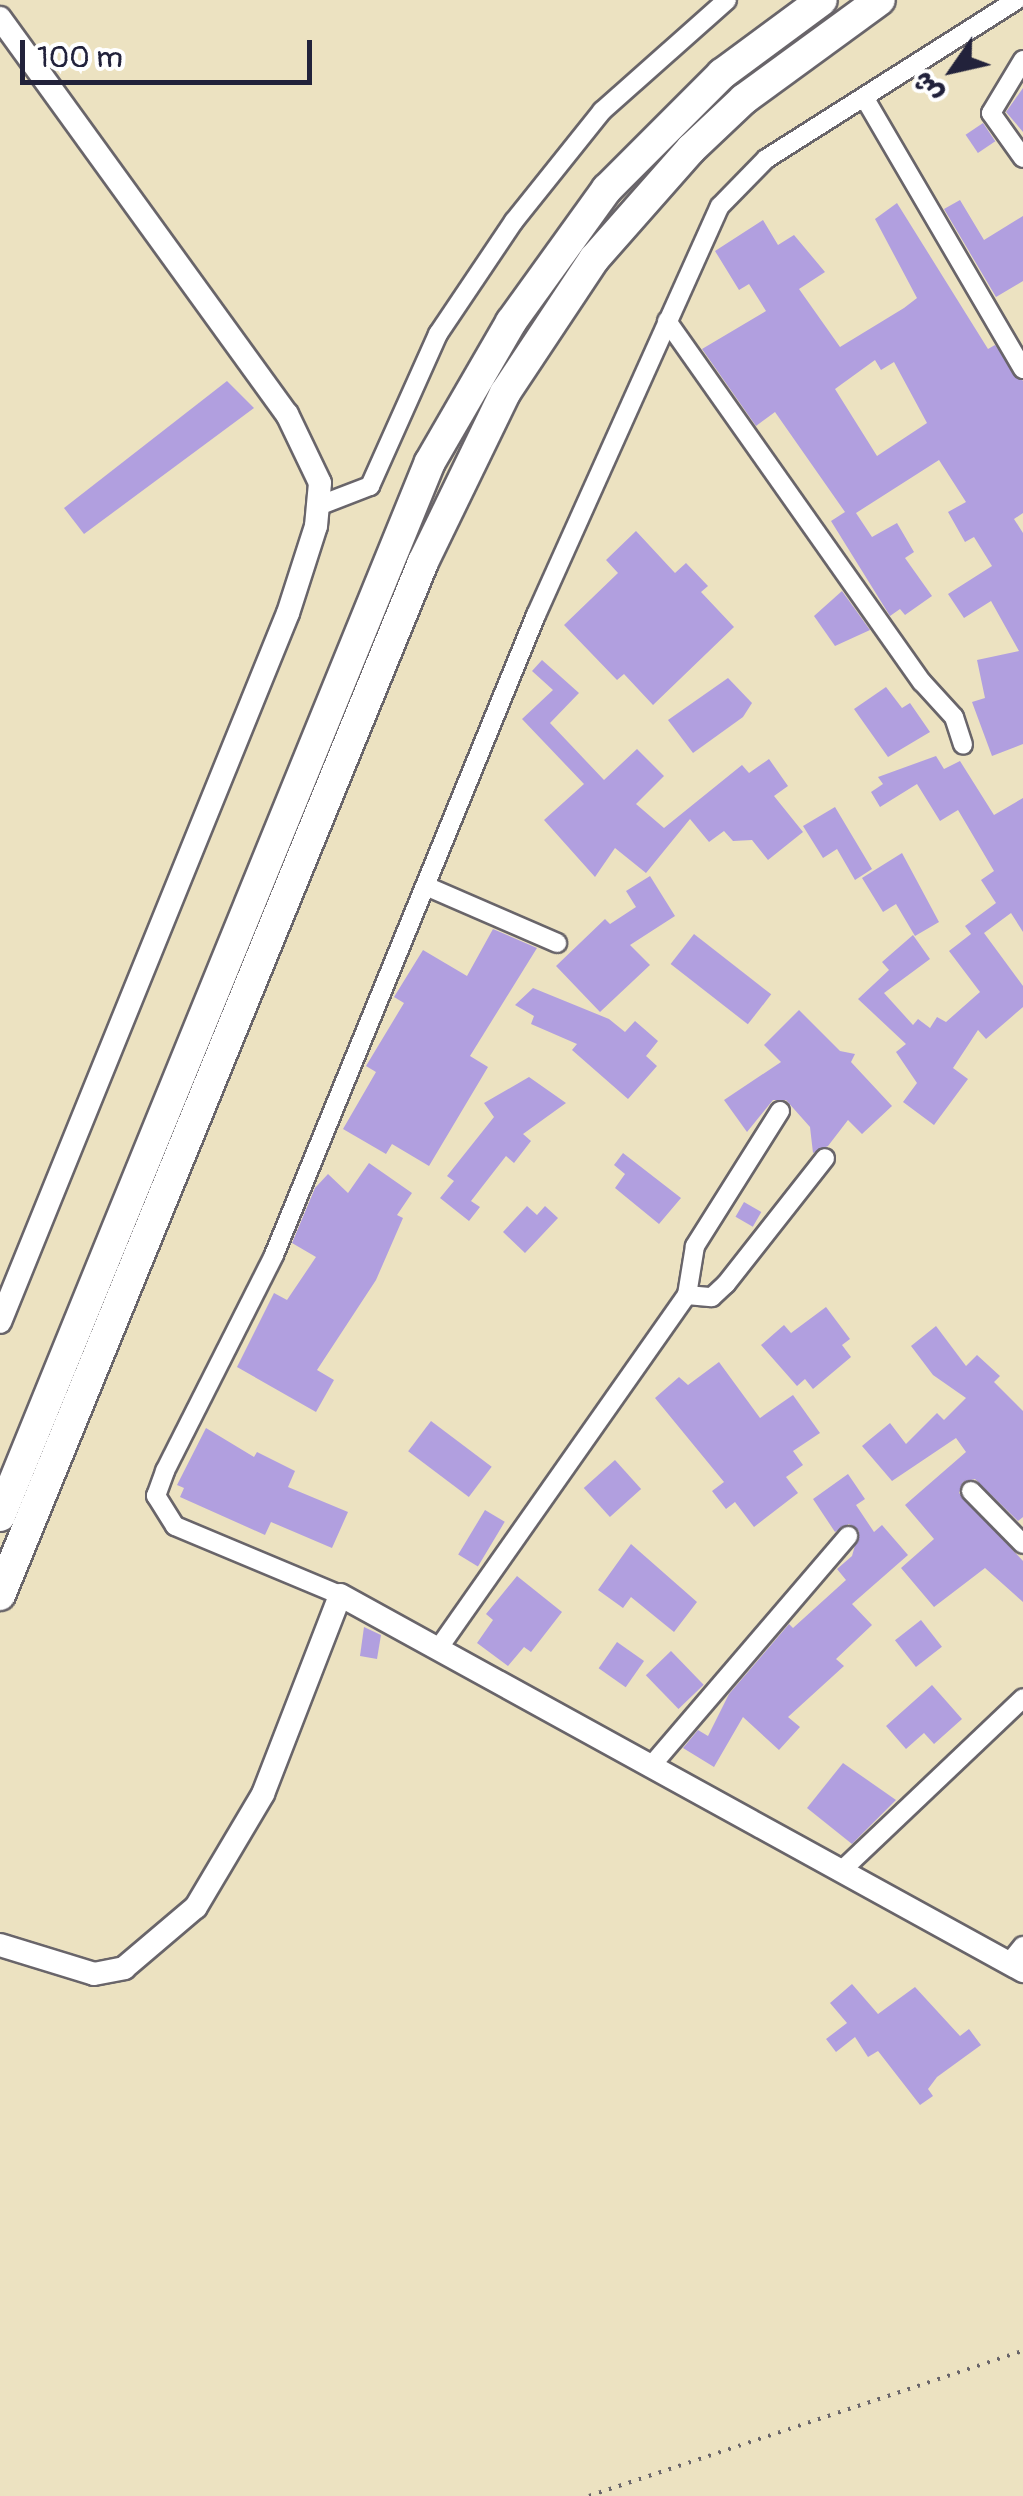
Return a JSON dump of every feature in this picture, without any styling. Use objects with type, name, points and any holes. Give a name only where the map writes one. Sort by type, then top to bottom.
[{"type":"highway","points":[[0,1516],[430,462],[511,322],[607,189],[722,74],[822,0]]},
{"type":"highway","points":[[0,1595],[424,562],[505,393],[594,259],[692,149],[759,87],[880,0]]},
{"type":"street","points":[[318,506],[370,486],[438,334],[514,220],[590,124],[727,0]]},
{"type":"street","points":[[1017,0],[766,159],[720,206],[667,321],[426,886],[274,1255],[156,1496],[175,1526],[340,1595],[841,1871],[1018,1960]]},
{"type":"street","points":[[0,18],[287,414],[320,483],[318,506],[288,613],[0,1322]]},
{"type":"street","points":[[1023,60],[991,113],[1023,158]]},
{"type":"street","points":[[864,97],[1023,369]]},
{"type":"street","points":[[667,321],[922,682],[954,717],[962,745]]},
{"type":"street","points":[[426,886],[557,943]]},
{"type":"street","points":[[438,1649],[688,1295],[695,1246],[780,1111]]},
{"type":"street","points":[[688,1295],[712,1296],[726,1284],[825,1158]]},
{"type":"street","points":[[972,1491],[1023,1544]]},
{"type":"street","points":[[651,1766],[848,1536]]},
{"type":"street","points":[[0,1945],[94,1974],[124,1968],[196,1908],[263,1794],[340,1595]]},
{"type":"street","points":[[841,1871],[1023,1698]]},
{"type":"path","points":[[589,2496],[1023,2350]]},
{"type":"building","points":[[1023,88],[1023,132],[1006,112]]},
{"type":"building","points":[[983,123],[995,141],[978,153],[966,135]]},
{"type":"building","points":[[960,200],[984,240],[1023,216],[1023,281],[996,297],[944,209]]},
{"type":"building","points":[[897,203],[988,349],[995,345],[1023,381],[1023,513],[1014,519],[1023,533],[1023,744],[992,756],[972,702],[985,698],[977,660],[1019,651],[991,601],[964,618],[948,594],[992,566],[974,537],[965,542],[948,512],[966,502],[939,460],[856,513],[872,537],[897,523],[914,552],[905,558],[932,596],[905,615],[900,609],[890,616],[831,521],[845,512],[775,412],[756,426],[702,349],[766,311],[749,284],[739,290],[715,251],[763,220],[778,245],[794,235],[825,272],[799,289],[840,347],[904,308],[917,298],[875,219]],"holes":[[[875,360],[881,370],[894,362],[927,423],[877,456],[835,389]]]},
{"type":"building","points":[[227,381],[254,408],[84,534],[64,508]]},
{"type":"building","points":[[636,531],[675,573],[686,563],[708,586],[701,592],[734,627],[653,705],[624,674],[617,680],[564,625],[618,573],[606,560]]},
{"type":"building","points":[[842,591],[870,630],[835,646],[814,616]]},
{"type":"building","points":[[542,660],[579,693],[550,723],[604,780],[637,749],[664,776],[636,804],[664,828],[742,765],[749,773],[769,759],[788,786],[774,796],[803,832],[768,860],[752,840],[733,841],[724,831],[709,842],[690,819],[646,873],[615,848],[595,877],[544,820],[584,784],[522,719],[553,690],[532,671]]},
{"type":"building","points":[[728,678],[752,703],[743,717],[693,753],[668,720]]},
{"type":"building","points":[[886,687],[902,708],[910,703],[930,732],[888,757],[854,709]]},
{"type":"building","points":[[936,756],[944,769],[960,761],[994,815],[1023,798],[1023,932],[1011,913],[984,933],[1023,986],[1023,1007],[986,1039],[978,1030],[953,1068],[968,1079],[934,1125],[903,1102],[917,1083],[896,1052],[906,1044],[858,999],[889,970],[882,962],[913,935],[930,959],[884,993],[913,1025],[918,1019],[930,1028],[937,1017],[946,1022],[980,992],[949,951],[971,934],[965,926],[996,903],[981,880],[994,871],[958,810],[940,821],[917,784],[880,807],[871,792],[883,784],[878,777]]},
{"type":"building","points":[[835,807],[872,869],[855,880],[837,849],[823,858],[803,826]]},
{"type":"building","points":[[902,853],[939,922],[915,936],[896,904],[883,912],[862,878]]},
{"type":"building","points":[[650,876],[675,916],[630,945],[650,965],[600,1012],[556,966],[605,919],[610,924],[636,907],[626,891]]},
{"type":"building","points":[[493,929],[537,948],[470,1056],[488,1067],[429,1166],[392,1144],[386,1154],[343,1129],[376,1072],[366,1066],[404,1003],[394,997],[423,950],[467,976]]},
{"type":"building","points":[[694,934],[771,994],[748,1024],[671,964]]},
{"type":"building","points":[[533,988],[609,1019],[625,1032],[635,1021],[658,1041],[646,1056],[657,1066],[628,1099],[572,1050],[577,1044],[531,1024],[534,1016],[515,1005]]},
{"type":"building","points":[[799,1010],[840,1051],[855,1054],[851,1062],[892,1106],[862,1134],[848,1120],[828,1146],[813,1153],[810,1127],[786,1100],[773,1100],[747,1132],[724,1100],[781,1062],[764,1045]]},
{"type":"building","points":[[529,1077],[566,1103],[523,1134],[531,1141],[514,1163],[506,1156],[471,1201],[480,1207],[469,1221],[440,1198],[454,1181],[447,1176],[494,1117],[484,1103]]},
{"type":"building","points":[[623,1153],[681,1198],[659,1224],[615,1188],[625,1174],[614,1165]]},
{"type":"building","points":[[369,1163],[412,1193],[397,1215],[403,1218],[376,1280],[317,1370],[334,1380],[316,1412],[237,1367],[274,1293],[287,1300],[316,1257],[292,1243],[315,1188],[328,1174],[348,1193]]},
{"type":"building","points":[[744,1202],[761,1212],[753,1227],[736,1217]]},
{"type":"building","points":[[527,1206],[537,1215],[545,1206],[558,1218],[525,1253],[503,1232]]},
{"type":"building","points":[[826,1307],[850,1339],[842,1345],[851,1357],[813,1389],[805,1379],[797,1386],[761,1345],[784,1325],[791,1333]]},
{"type":"building","points":[[936,1326],[966,1366],[977,1355],[1000,1376],[994,1382],[1023,1411],[1023,1517],[1018,1521],[975,1479],[963,1482],[959,1493],[1023,1561],[1023,1602],[985,1568],[934,1607],[901,1568],[934,1539],[905,1505],[966,1452],[956,1438],[892,1481],[862,1446],[890,1423],[906,1444],[937,1413],[944,1420],[966,1398],[933,1375],[911,1346]]},
{"type":"building","points":[[719,1362],[760,1418],[793,1395],[820,1433],[793,1451],[803,1465],[786,1477],[798,1493],[754,1527],[735,1502],[726,1509],[712,1491],[724,1482],[655,1398],[679,1377],[688,1385]]},
{"type":"building","points":[[431,1421],[492,1467],[469,1497],[408,1451]]},
{"type":"building","points":[[206,1428],[254,1457],[257,1452],[295,1471],[288,1487],[348,1512],[332,1548],[271,1522],[265,1535],[180,1497],[184,1488],[177,1485]]},
{"type":"building","points":[[615,1460],[641,1489],[610,1517],[584,1488]]},
{"type":"building","points":[[848,1474],[865,1499],[856,1505],[874,1532],[882,1525],[908,1555],[852,1604],[872,1625],[836,1659],[844,1666],[788,1717],[800,1727],[779,1750],[743,1717],[714,1767],[683,1748],[698,1730],[708,1736],[729,1694],[789,1624],[793,1628],[846,1580],[837,1569],[852,1556],[859,1531],[849,1524],[835,1532],[813,1499]]},
{"type":"building","points":[[485,1510],[505,1522],[478,1566],[458,1555]]},
{"type":"building","points":[[631,1544],[697,1602],[674,1632],[631,1597],[623,1608],[598,1590]]},
{"type":"building","points":[[517,1576],[562,1612],[531,1652],[524,1647],[508,1666],[477,1643],[493,1620],[486,1614]]},
{"type":"building","points":[[921,1620],[942,1647],[916,1667],[895,1640]]},
{"type":"building","points":[[364,1627],[381,1635],[377,1659],[360,1656]]},
{"type":"building","points":[[617,1642],[644,1661],[626,1687],[599,1668]]},
{"type":"building","points":[[671,1651],[704,1685],[678,1709],[646,1675]]},
{"type":"building","points":[[932,1685],[962,1719],[934,1744],[924,1733],[906,1749],[886,1726]]},
{"type":"building","points":[[843,1763],[896,1800],[852,1844],[807,1808]]},
{"type":"building","points":[[852,1984],[878,2014],[915,1987],[960,2036],[969,2029],[981,2045],[937,2077],[928,2089],[933,2096],[920,2105],[878,2051],[868,2057],[855,2037],[836,2052],[826,2039],[847,2023],[830,2003]]}]
